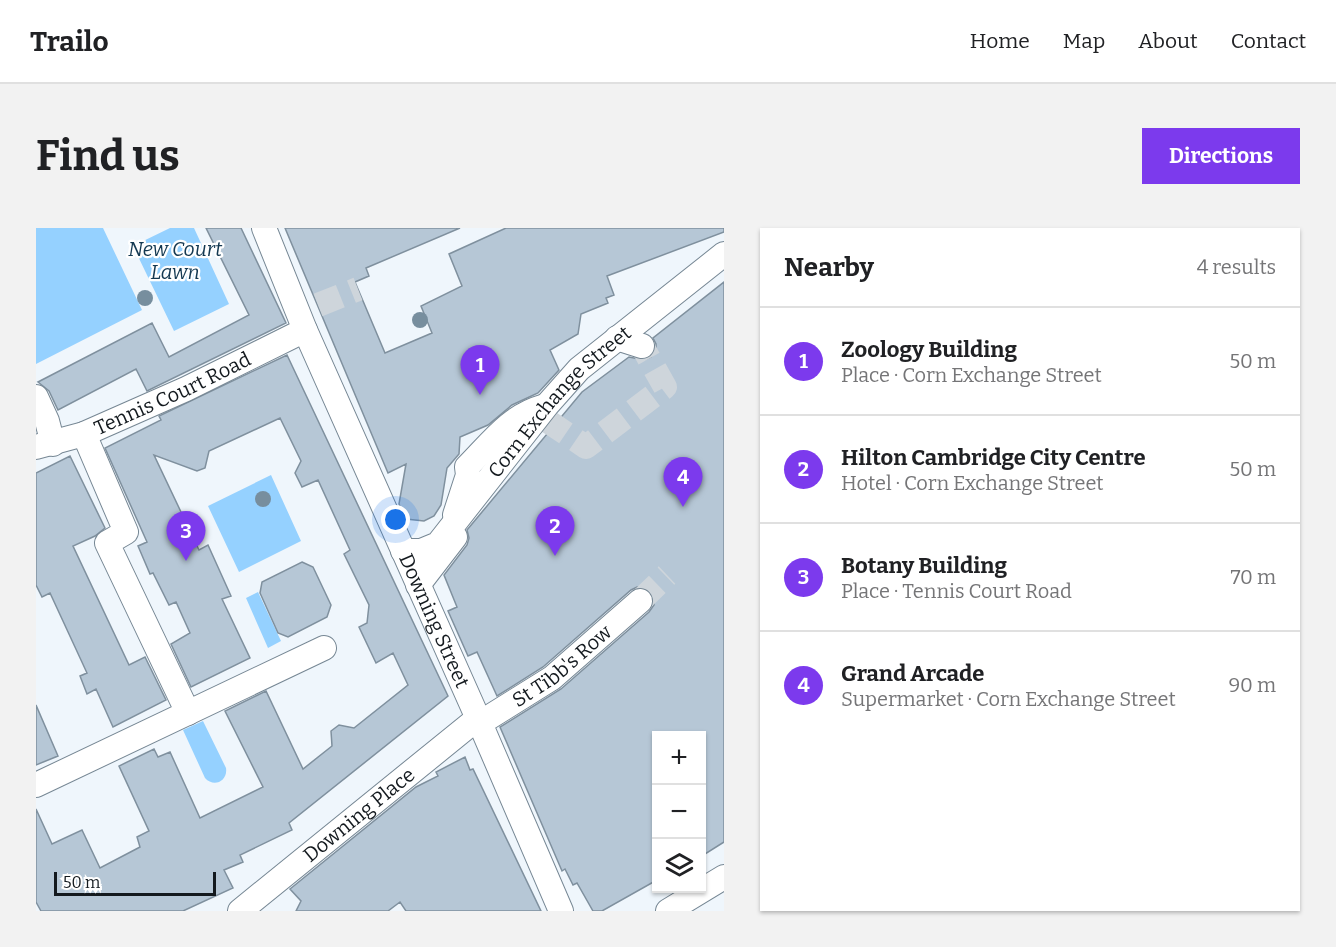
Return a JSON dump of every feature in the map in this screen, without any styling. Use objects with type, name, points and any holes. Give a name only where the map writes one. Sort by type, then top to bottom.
[{"type":"street","name":"Downing Street","points":[[264,228],[307,316],[403,551],[561,911]]},
{"type":"street","name":"Corn Exchange Street","points":[[403,551],[421,551],[438,544],[579,369],[724,254]]},
{"type":"street","name":"Tennis Court Road","points":[[46,442],[84,434],[186,389],[307,316]]},
{"type":"street","points":[[617,338],[642,346]]},
{"type":"street","points":[[37,401],[46,442]]},
{"type":"street","points":[[418,585],[545,412]]},
{"type":"street","points":[[84,434],[126,532],[106,543],[188,713]]},
{"type":"street","name":"St Tibb's Row","points":[[479,720],[552,678],[640,601]]},
{"type":"street","points":[[36,785],[324,648]]},
{"type":"street","name":"Downing Place","points":[[240,911],[479,720]]},
{"type":"street","points":[[668,911],[724,877]]},
{"type":"green space","points":[[36,228],[103,228],[142,310],[36,364]]},
{"type":"green space","name":"New Court Lawn","points":[[170,228],[194,228],[229,304],[174,331],[133,246]]},
{"type":"green space","points":[[271,475],[301,541],[239,572],[208,506]]},
{"type":"green space","points":[[258,592],[281,641],[268,648],[246,598]]},
{"type":"green space","points":[[203,721],[226,768],[223,780],[216,783],[205,778],[183,730]]},
{"type":"building","points":[[206,228],[241,228],[286,323],[147,391],[136,369],[58,410],[49,391],[38,382],[152,323],[169,357],[249,315]]},
{"type":"building","points":[[285,228],[460,228],[366,268],[369,276],[355,282],[385,353],[432,333],[421,306],[462,286],[449,254],[506,228],[724,228],[724,232],[607,276],[614,295],[606,298],[608,303],[581,314],[578,334],[550,350],[559,370],[538,393],[512,405],[488,425],[460,437],[459,454],[447,468],[441,505],[434,516],[424,521],[406,519],[399,504],[406,464],[388,473]]},
{"type":"building","points":[[724,282],[724,842],[706,853],[706,731],[652,731],[652,883],[602,911],[593,911],[577,883],[573,885],[565,869],[562,871],[500,727],[561,689],[649,612],[654,605],[654,598],[644,587],[631,590],[543,667],[497,696],[477,652],[468,656],[448,611],[457,607],[444,575],[467,545],[469,538],[467,530],[582,392],[629,357],[644,360],[651,357],[656,350],[653,338]]},
{"type":"building","points":[[287,355],[448,696],[289,823],[292,830],[240,855],[243,862],[224,870],[233,888],[183,911],[41,911],[36,902],[36,809],[52,844],[82,830],[100,868],[140,847],[137,837],[149,831],[119,766],[154,749],[158,757],[170,752],[200,818],[263,787],[225,711],[266,691],[303,769],[332,746],[331,731],[339,725],[354,728],[408,685],[393,653],[376,663],[359,627],[367,623],[369,605],[344,554],[350,550],[318,480],[302,487],[295,473],[301,461],[280,418],[209,451],[205,468],[197,471],[154,455],[199,550],[208,545],[231,596],[222,599],[250,658],[191,687],[171,644],[190,633],[176,602],[169,605],[153,573],[150,574],[138,546],[147,542],[105,448],[161,420],[159,416]]},
{"type":"building","points":[[70,456],[105,528],[95,536],[73,546],[129,665],[145,657],[166,700],[113,727],[96,689],[87,694],[80,676],[87,673],[50,593],[42,597],[36,585],[36,473]]},
{"type":"building","points":[[302,562],[313,567],[331,605],[327,617],[288,637],[278,633],[260,593],[262,582]]},
{"type":"building","points":[[36,705],[58,756],[36,765]]},
{"type":"building","points":[[465,757],[470,770],[473,769],[541,911],[406,911],[400,902],[388,911],[296,911],[301,901],[290,889],[416,787],[438,776],[436,772]]},
{"type":"tunnel","points":[[318,305],[358,289]]},
{"type":"tunnel","points":[[546,420],[586,447],[665,387],[642,346]]},
{"type":"tunnel","points":[[640,601],[667,575]]},
{"type":"place","name":"Zoology Building","points":[[480,395]]},
{"type":"place","name":"Grand Arcade","points":[[683,507]]},
{"type":"place","name":"Hilton Cambridge City Centre","points":[[555,556]]},
{"type":"place","name":"Botany Building","points":[[186,561]]}]
